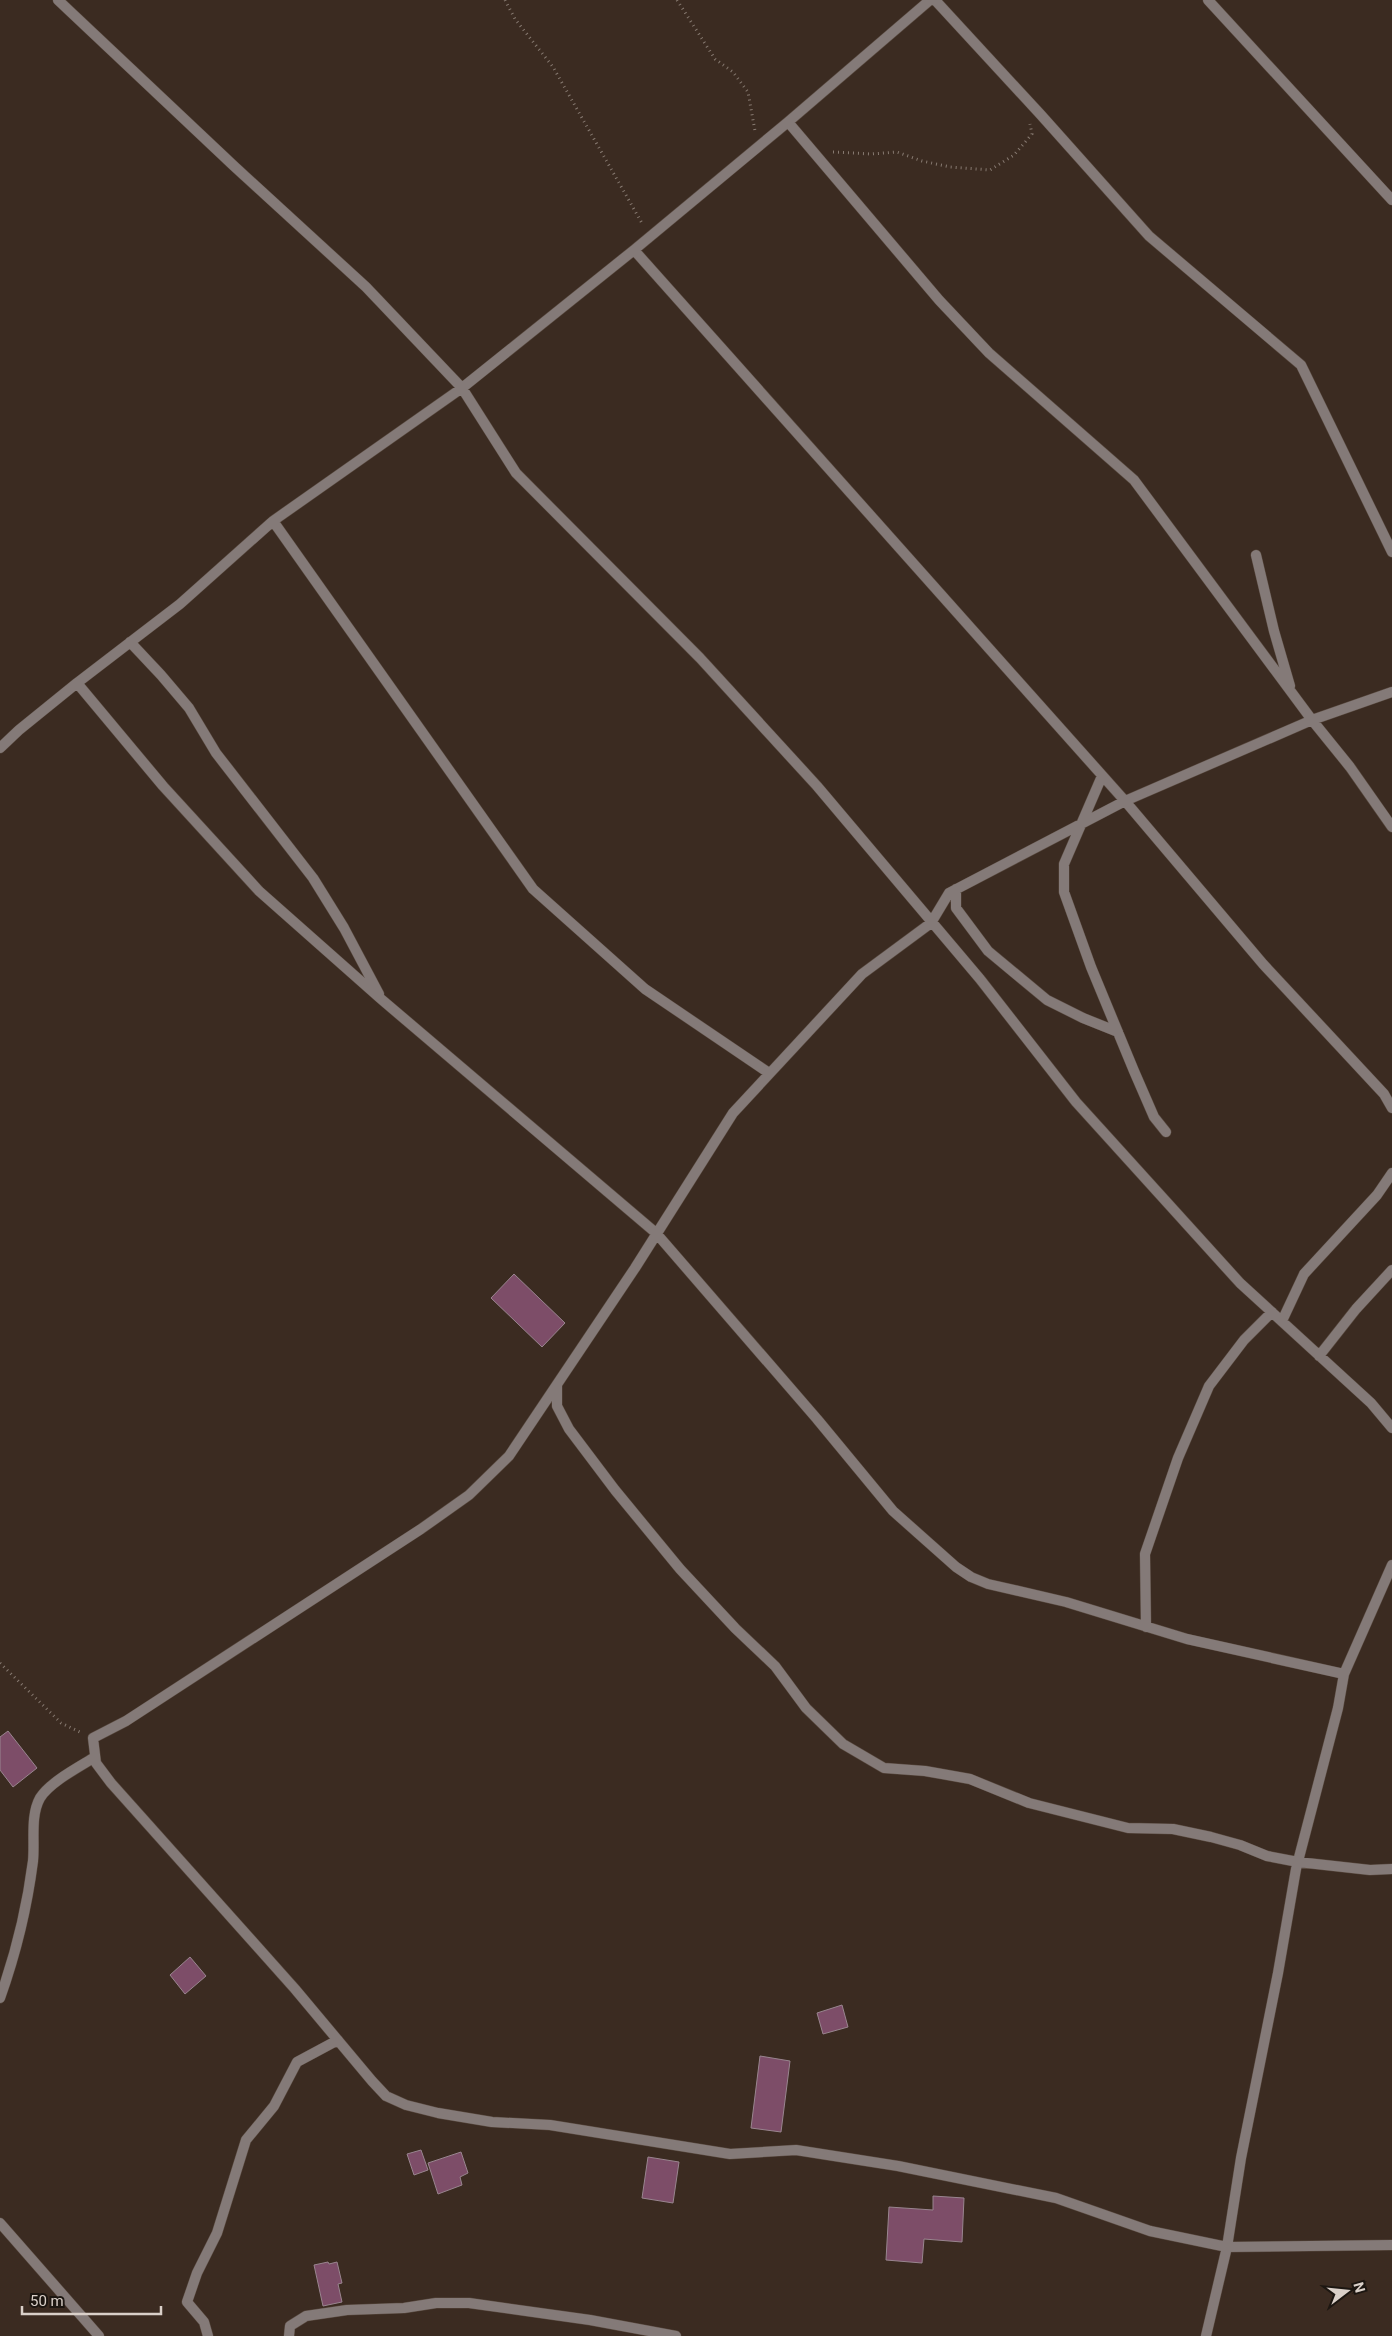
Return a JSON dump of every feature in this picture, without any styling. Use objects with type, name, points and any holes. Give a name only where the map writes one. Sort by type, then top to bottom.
[{"type":"street","points":[[58,0],[235,167],[366,287],[462,388],[516,473],[700,658],[817,786],[980,979],[1076,1102],[1240,1283],[1371,1403],[1392,1428]]},
{"type":"street","points":[[0,748],[77,683],[180,604],[273,521],[462,388],[634,250],[788,122],[930,0]]},
{"type":"street","points":[[935,0],[1026,98],[1149,236],[1301,365],[1392,552]]},
{"type":"street","points":[[1208,0],[1392,200]]},
{"type":"street","points":[[788,122],[939,300],[989,353],[1134,480],[1312,720],[1350,766],[1392,827]]},
{"type":"street","points":[[634,250],[1125,801],[1263,964],[1384,1094],[1392,1108]]},
{"type":"street","points":[[273,521],[533,889],[645,989],[769,1073]]},
{"type":"street","points":[[1256,555],[1274,631],[1293,694]]},
{"type":"street","points":[[130,642],[162,675],[188,708],[216,753],[313,878],[344,928],[381,999]]},
{"type":"street","points":[[77,683],[163,786],[259,891],[381,999],[656,1233],[893,1511],[956,1567],[971,1577],[988,1584],[1066,1602],[1187,1639],[1344,1674]]},
{"type":"street","points":[[1392,692],[1312,720],[1125,801],[949,893],[932,923],[862,974],[733,1113],[510,1456],[469,1495],[258,1637],[126,1721],[94,1738],[96,1763],[111,1783],[386,2096],[406,2105],[438,2113],[492,2122],[550,2125],[730,2154],[796,2150],[898,2166],[1056,2198],[1150,2231],[1227,2247],[1392,2245]]},
{"type":"street","points":[[1102,776],[1083,824],[1064,864],[1064,892],[1091,967],[1154,1117],[1166,1132]]},
{"type":"street","points":[[956,889],[956,908],[988,951],[1047,1000],[1083,1018],[1118,1032]]},
{"type":"street","points":[[1282,1321],[1304,1274],[1343,1229],[1376,1196],[1392,1173]]},
{"type":"street","points":[[1319,1356],[1356,1309],[1392,1270]]},
{"type":"street","points":[[1146,1626],[1145,1554],[1178,1458],[1209,1386],[1244,1340],[1272,1312]]},
{"type":"street","points":[[558,1384],[557,1406],[569,1428],[615,1490],[680,1569],[735,1628],[775,1666],[806,1708],[843,1744],[884,1768],[924,1771],[970,1779],[1029,1803],[1054,1810],[1128,1828],[1173,1829],[1201,1835],[1240,1845],[1267,1856],[1298,1862],[1370,1870],[1392,1869]]},
{"type":"street","points":[[1206,2336],[1227,2247],[1241,2158],[1298,1862],[1338,1708],[1344,1674],[1392,1565]]},
{"type":"street","points":[[0,1998],[9,1973],[24,1914],[33,1859],[36,1807],[42,1795],[69,1773],[95,1757]]},
{"type":"street","points":[[208,2336],[204,2322],[187,2302],[197,2273],[217,2233],[246,2140],[274,2106],[297,2062],[338,2040]]},
{"type":"street","points":[[0,2223],[99,2336]]},
{"type":"street","points":[[289,2336],[290,2326],[306,2316],[347,2310],[452,2303],[477,2304],[590,2320],[676,2336]]},
{"type":"path","points":[[505,0],[515,18],[552,68],[585,123],[597,149],[650,237]]},
{"type":"path","points":[[677,0],[715,59],[734,72],[748,92],[758,147]]},
{"type":"path","points":[[812,150],[871,154],[897,152],[922,161],[950,167],[990,170],[1014,155],[1032,134],[1026,98]]},
{"type":"path","points":[[0,1662],[61,1723],[94,1738]]},
{"type":"building","points":[[514,1274],[565,1323],[542,1347],[491,1298]]},
{"type":"building","points":[[8,1731],[37,1768],[13,1787],[0,1770],[0,1737]]},
{"type":"building","points":[[190,1957],[206,1976],[185,1994],[170,1975]]},
{"type":"building","points":[[842,2005],[848,2027],[823,2034],[817,2013]]},
{"type":"building","points":[[760,2056],[790,2061],[781,2132],[751,2128]]},
{"type":"building","points":[[421,2150],[428,2170],[414,2175],[407,2154]]},
{"type":"building","points":[[461,2152],[468,2173],[460,2177],[462,2185],[438,2194],[428,2163]]},
{"type":"building","points":[[648,2157],[679,2162],[673,2203],[642,2198]]},
{"type":"building","points":[[933,2196],[964,2198],[962,2242],[924,2239],[922,2263],[886,2260],[889,2207],[933,2210]]},
{"type":"building","points":[[328,2262],[329,2264],[337,2262],[342,2283],[338,2284],[342,2302],[323,2306],[314,2265]]}]
